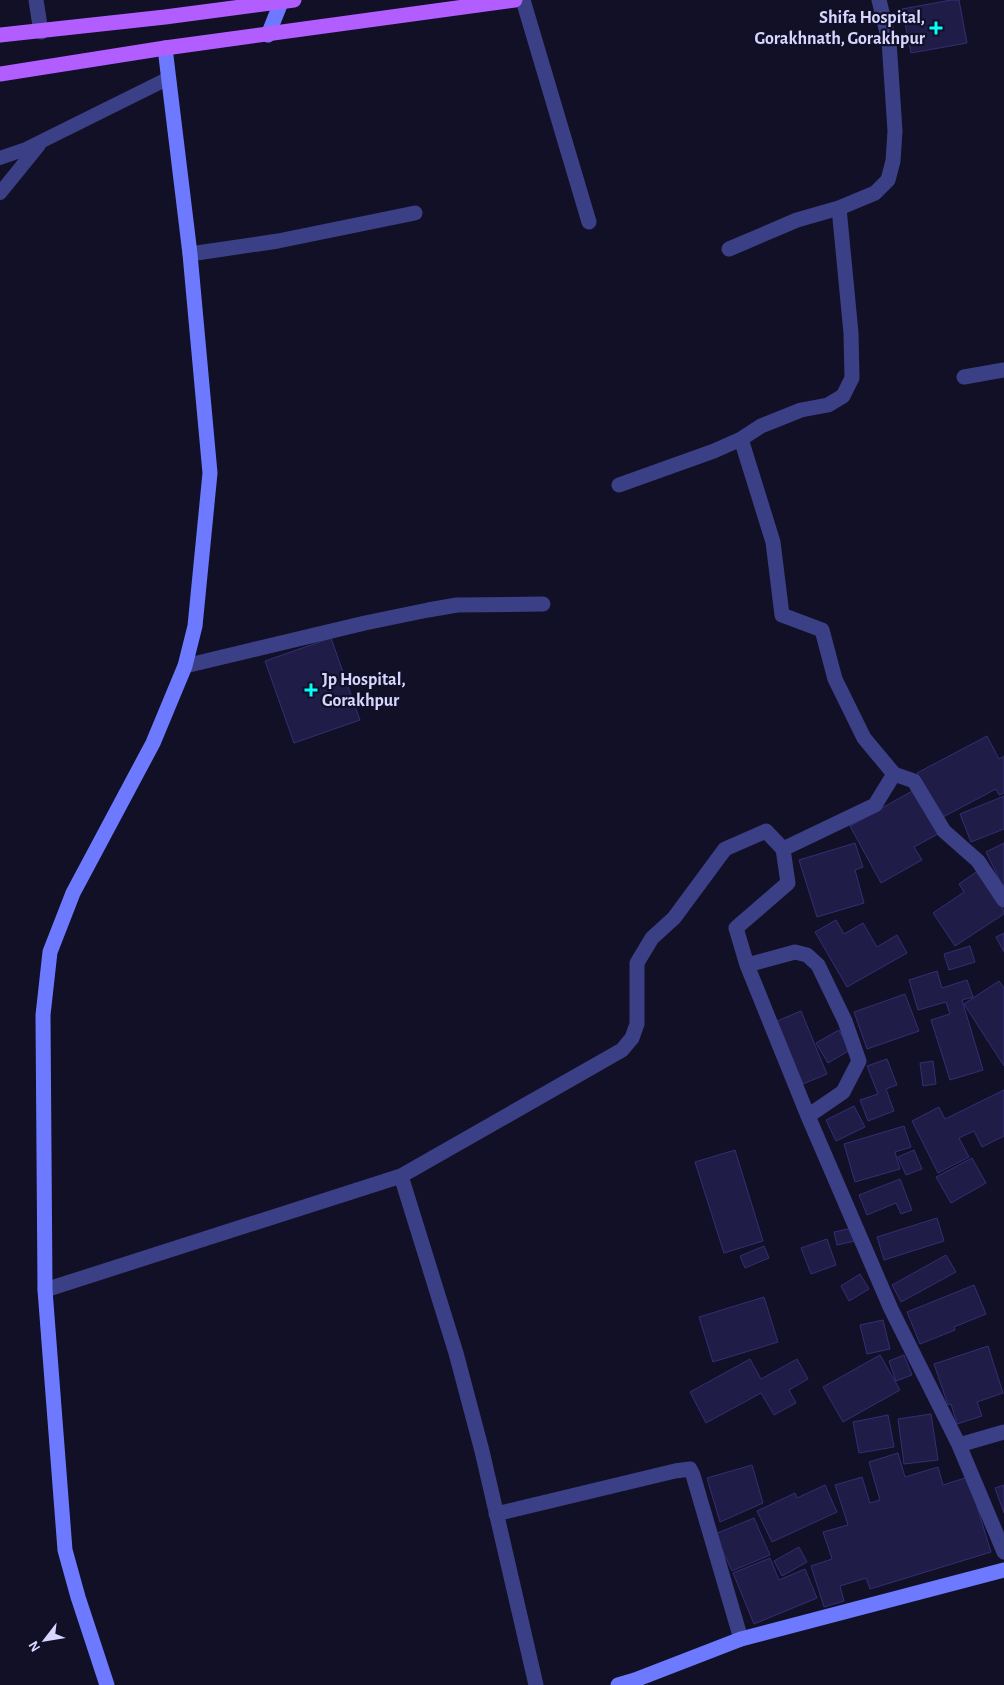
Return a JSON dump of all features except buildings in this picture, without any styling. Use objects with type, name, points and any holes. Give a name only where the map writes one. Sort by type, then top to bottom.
[{"type":"main road","points":[[0,74],[165,48],[515,0]]},
{"type":"main road","points":[[0,35],[41,32],[286,1]]},
{"type":"street","points":[[36,0],[41,32]]},
{"type":"street","points":[[523,0],[589,222]]},
{"type":"street","points":[[729,249],[797,220],[839,208],[875,193],[888,180],[893,162],[895,131],[889,41],[879,0]]},
{"type":"street","points":[[268,35],[286,1]]},
{"type":"street","points":[[107,1685],[65,1550],[45,1290],[43,1015],[50,952],[73,894],[153,743],[185,666],[195,626],[210,473],[190,254],[167,78],[165,48]]},
{"type":"street","points":[[619,485],[714,451],[741,439],[761,426],[801,410],[828,405],[843,396],[852,378],[851,333],[839,208]]},
{"type":"street","points":[[190,254],[278,241],[415,213]]},
{"type":"street","points":[[964,377],[1004,370]]},
{"type":"street","points":[[741,439],[773,542],[782,615],[822,630],[835,679],[864,738],[894,774],[914,781],[944,831],[978,861],[1004,900]]},
{"type":"street","points":[[185,666],[428,610],[457,605],[543,604]]},
{"type":"street","points":[[783,849],[875,805],[894,774]]},
{"type":"street","points":[[45,1290],[401,1176],[622,1050],[632,1038],[637,1024],[637,964],[652,938],[674,918],[725,849],[766,831],[783,849],[788,883],[736,928],[747,966],[808,1116],[892,1309],[959,1445],[1004,1552]]},
{"type":"street","points":[[747,966],[795,952],[807,955],[818,965],[845,1021],[859,1061],[844,1092],[808,1116]]},
{"type":"street","points":[[401,1176],[456,1353],[536,1685]]},
{"type":"street","points":[[959,1445],[1004,1432]]},
{"type":"street","points":[[496,1514],[690,1469],[741,1639]]},
{"type":"street","points":[[618,1685],[636,1683],[741,1639],[1004,1570]]},
{"type":"lane","points":[[0,158],[26,149],[167,78]]},
{"type":"lane","points":[[0,193],[43,140]]},
{"type":"place","name":"Shifa Hospital, Gorakhnath, Gorakhpur","points":[[936,28]]},
{"type":"place","name":"Jp Hospital, Gorakhpur","points":[[311,690]]}]
